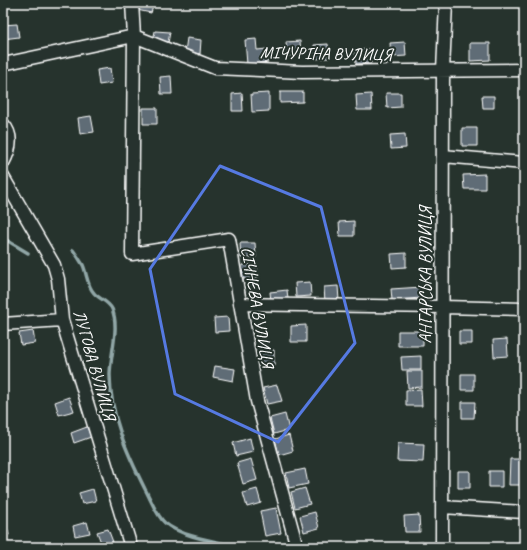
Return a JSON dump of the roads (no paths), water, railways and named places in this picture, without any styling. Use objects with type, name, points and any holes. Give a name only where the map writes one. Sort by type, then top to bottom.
[{"type":"street","points":[[3,64],[134,36],[132,3]]},
{"type":"street","name":"АНГАРСЬКА ВУЛИЦЯ","points":[[442,547],[443,71],[446,3]]},
{"type":"street","name":"МІЧУРІНА ВУЛИЦЯ","points":[[134,36],[215,68],[302,72],[524,70]]},
{"type":"street","name":"СІЧНЕВА ВУЛИЦЯ","points":[[134,36],[132,254],[229,239],[257,401],[297,547]]},
{"type":"street","points":[[3,124],[8,132],[10,141],[9,152],[3,163]]},
{"type":"street","points":[[443,156],[524,163]]},
{"type":"street","name":"ЛУГОВА ВУЛИЦЯ","points":[[3,177],[54,265],[58,279],[62,320],[131,547]]},
{"type":"street","points":[[240,304],[524,309]]},
{"type":"street","points":[[3,324],[62,320]]},
{"type":"street","points":[[442,507],[524,512]]},
{"type":"waterway","points":[[3,238],[28,253]]},
{"type":"waterway","points":[[73,250],[83,265],[88,283],[92,290],[112,309],[115,333],[110,375],[116,420],[126,448],[156,512],[165,523],[181,532],[240,547]]}]
